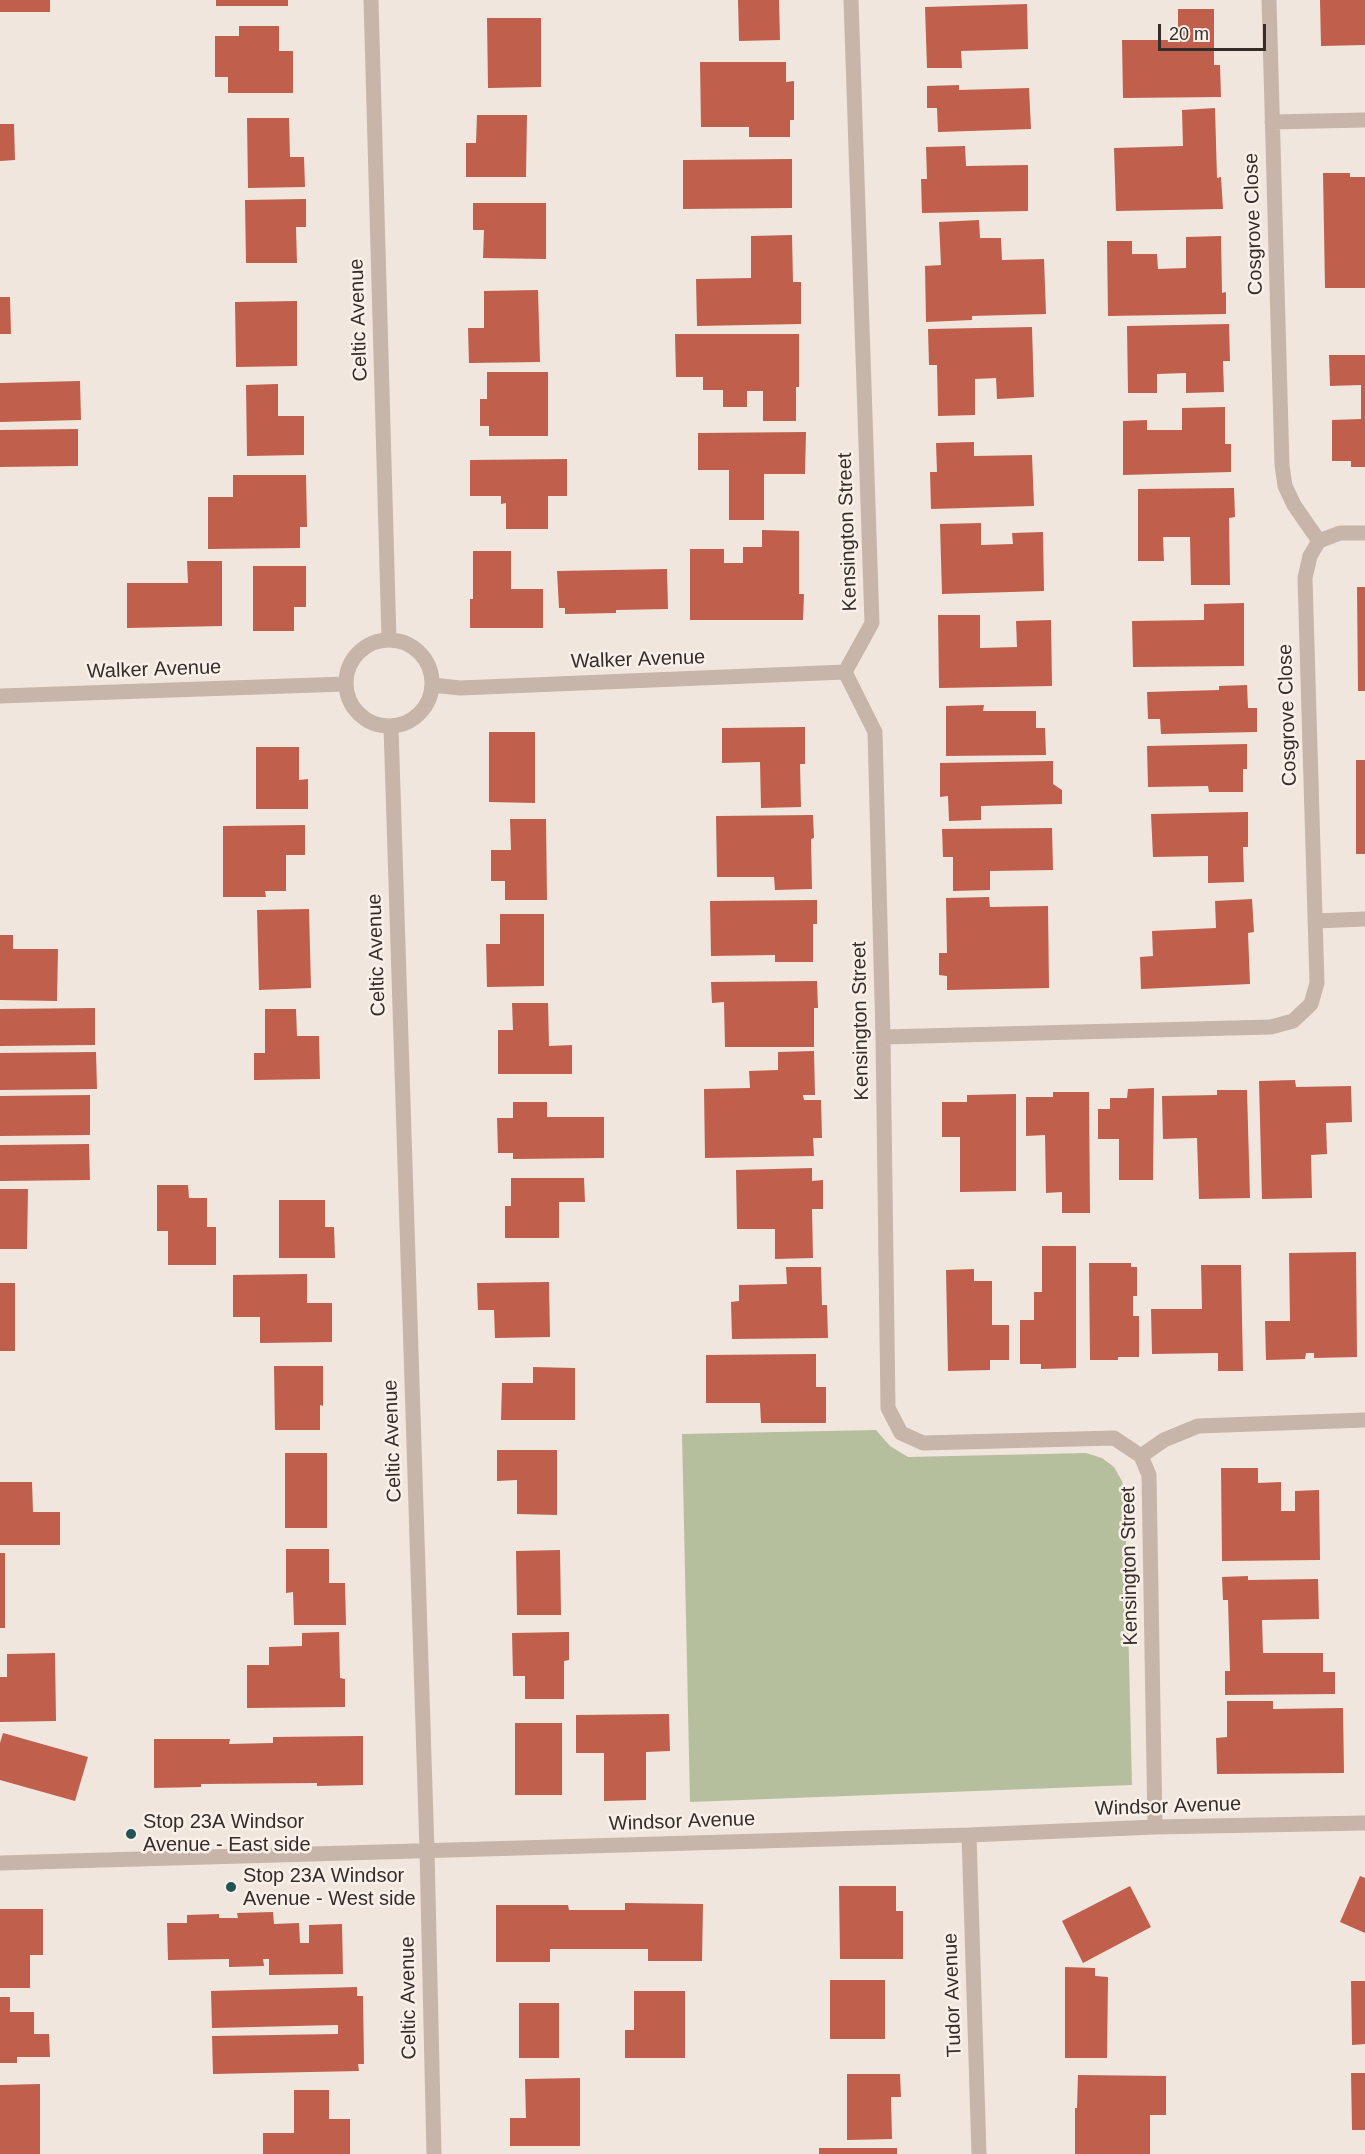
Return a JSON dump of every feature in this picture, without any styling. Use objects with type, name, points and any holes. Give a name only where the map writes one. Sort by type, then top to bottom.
[{"type":"street","name":"Celtic Avenue","points":[[371,0],[389,639]]},
{"type":"street","name":"Kensington Street","points":[[851,0],[872,623],[844,672],[875,732],[883,1037],[888,1408],[901,1433],[923,1443],[1114,1438],[1141,1456],[1149,1475],[1155,1827]]},
{"type":"street","name":"Cosgrove Close","points":[[883,1037],[1271,1028],[1293,1021],[1311,1004],[1317,983],[1305,578],[1310,556],[1319,540],[1294,505],[1285,486],[1282,465],[1269,0]]},
{"type":"street","points":[[1272,122],[1365,120]]},
{"type":"street","points":[[1319,540],[1340,533],[1365,532]]},
{"type":"street","points":[[389,639],[405,642],[420,652],[429,667],[432,685],[430,698],[423,710],[410,720],[391,727],[373,723],[356,712],[347,698],[345,684],[348,666],[362,647],[377,640],[389,639]]},
{"type":"street","name":"Walker Avenue","points":[[432,685],[460,688],[844,672]]},
{"type":"street","name":"Walker Avenue","points":[[0,696],[345,684]]},
{"type":"street","name":"Celtic Avenue","points":[[391,727],[427,1850],[434,2154]]},
{"type":"street","points":[[1315,921],[1365,919]]},
{"type":"street","points":[[1141,1456],[1164,1440],[1197,1426],[1365,1420]]},
{"type":"street","name":"Windsor Avenue","points":[[0,1863],[1365,1822]]},
{"type":"street","name":"Tudor Avenue","points":[[969,1835],[980,2154]]},
{"type":"green space","points":[[876,1430],[890,1446],[908,1457],[1086,1453],[1102,1458],[1114,1467],[1122,1481],[1125,1495],[1132,1785],[690,1802],[682,1434]]},
{"type":"building","points":[[0,0],[50,0],[50,12],[0,12]]},
{"type":"building","points":[[216,0],[288,0],[288,6],[216,6]]},
{"type":"building","points":[[738,0],[779,0],[780,40],[739,41]]},
{"type":"building","points":[[1320,0],[1365,0],[1365,45],[1321,46]]},
{"type":"building","points":[[1027,4],[1028,49],[961,51],[962,68],[927,68],[925,7]]},
{"type":"building","points":[[1178,9],[1214,9],[1214,65],[1220,65],[1221,97],[1123,98],[1122,40],[1178,40]]},
{"type":"building","points":[[487,18],[541,18],[541,87],[488,88]]},
{"type":"building","points":[[239,26],[279,26],[279,51],[293,51],[293,93],[228,93],[228,77],[215,77],[215,36],[239,36]]},
{"type":"building","points":[[700,62],[786,62],[786,82],[794,81],[794,120],[790,120],[790,137],[749,137],[749,127],[701,127]]},
{"type":"building","points":[[959,85],[959,90],[1029,88],[1031,129],[938,132],[937,108],[927,108],[927,86]]},
{"type":"building","points":[[1215,108],[1217,178],[1221,177],[1223,209],[1116,211],[1114,148],[1183,146],[1182,110]]},
{"type":"building","points":[[477,115],[527,115],[526,177],[466,177],[466,143],[476,143]]},
{"type":"building","points":[[247,118],[289,118],[290,157],[304,157],[305,187],[248,188]]},
{"type":"building","points":[[0,124],[14,124],[15,160],[0,161]]},
{"type":"building","points":[[965,146],[966,166],[1028,165],[1028,211],[922,213],[921,179],[927,179],[926,147]]},
{"type":"building","points":[[792,159],[792,208],[683,209],[683,160]]},
{"type":"building","points":[[1323,173],[1350,173],[1350,177],[1365,177],[1365,288],[1325,288]]},
{"type":"building","points":[[306,199],[306,227],[296,227],[297,263],[246,263],[245,200]]},
{"type":"building","points":[[473,203],[546,203],[546,259],[483,258],[484,230],[473,230]]},
{"type":"building","points":[[979,220],[980,238],[1001,238],[1002,260],[1044,259],[1046,314],[972,316],[972,320],[926,322],[925,266],[941,265],[939,222]]},
{"type":"building","points":[[792,235],[793,282],[801,282],[801,324],[697,326],[696,279],[751,278],[751,236]]},
{"type":"building","points":[[1221,236],[1222,293],[1226,292],[1226,314],[1108,316],[1107,241],[1132,241],[1132,254],[1157,254],[1158,269],[1186,268],[1186,237]]},
{"type":"building","points":[[538,290],[540,362],[469,363],[468,328],[484,328],[484,291]]},
{"type":"building","points":[[0,297],[10,297],[11,334],[0,334]]},
{"type":"building","points":[[297,301],[297,366],[236,367],[235,302]]},
{"type":"building","points":[[1229,324],[1230,361],[1223,361],[1224,392],[1186,393],[1186,373],[1157,374],[1157,393],[1128,393],[1127,326]]},
{"type":"building","points":[[1032,327],[1034,397],[997,399],[996,378],[975,379],[975,415],[938,416],[937,365],[929,365],[928,329]]},
{"type":"building","points":[[675,334],[799,334],[799,387],[796,387],[796,421],[763,421],[763,391],[747,391],[747,407],[723,407],[723,390],[703,390],[703,377],[676,377]]},
{"type":"building","points":[[1329,355],[1365,355],[1365,467],[1351,467],[1351,461],[1332,461],[1332,420],[1361,419],[1361,385],[1330,386]]},
{"type":"building","points":[[487,372],[548,372],[548,436],[489,436],[489,426],[480,426],[480,399],[487,399]]},
{"type":"building","points":[[80,381],[81,420],[0,422],[0,383]]},
{"type":"building","points":[[278,384],[278,416],[304,416],[304,455],[247,456],[246,385]]},
{"type":"building","points":[[1225,407],[1225,444],[1231,444],[1231,472],[1123,475],[1123,421],[1147,420],[1147,430],[1182,430],[1182,408]]},
{"type":"building","points":[[78,429],[78,466],[0,467],[0,430]]},
{"type":"building","points":[[806,432],[805,474],[764,474],[764,520],[729,520],[729,470],[698,470],[698,433]]},
{"type":"building","points":[[974,442],[974,456],[1032,455],[1034,506],[931,509],[930,472],[937,472],[936,443]]},
{"type":"building","points":[[567,459],[567,496],[548,496],[548,529],[506,529],[506,503],[501,504],[501,496],[470,496],[470,460]]},
{"type":"building","points":[[233,475],[306,475],[307,527],[300,527],[300,548],[208,549],[208,497],[233,497]]},
{"type":"building","points":[[1234,488],[1235,517],[1229,518],[1230,585],[1191,585],[1190,537],[1163,537],[1164,561],[1138,561],[1138,489]]},
{"type":"building","points":[[981,523],[981,545],[1013,544],[1012,533],[1043,532],[1044,591],[942,594],[940,524]]},
{"type":"building","points":[[762,530],[799,531],[799,594],[804,594],[803,620],[690,620],[690,549],[724,549],[724,563],[743,563],[743,547],[762,547]]},
{"type":"building","points":[[473,551],[511,551],[511,589],[543,589],[543,628],[470,628],[470,599],[473,599]]},
{"type":"building","points":[[187,561],[222,561],[222,626],[127,628],[127,583],[188,583]]},
{"type":"building","points":[[253,566],[306,566],[306,607],[294,607],[294,631],[253,631]]},
{"type":"building","points":[[667,569],[668,609],[565,614],[565,608],[559,608],[557,571]]},
{"type":"building","points":[[1357,587],[1365,587],[1365,691],[1358,691]]},
{"type":"building","points":[[1244,603],[1244,666],[1133,667],[1132,621],[1204,620],[1204,604]]},
{"type":"building","points":[[938,615],[980,615],[980,648],[1017,647],[1016,621],[1051,620],[1052,686],[939,688]]},
{"type":"building","points":[[1247,685],[1248,708],[1257,708],[1257,732],[1161,734],[1160,719],[1148,719],[1147,692],[1219,690],[1219,686]]},
{"type":"building","points":[[984,705],[983,711],[1036,711],[1036,728],[1045,728],[1046,755],[946,756],[946,706]]},
{"type":"building","points":[[805,727],[805,764],[800,764],[801,807],[761,808],[760,762],[722,763],[722,728]]},
{"type":"building","points":[[489,732],[535,732],[535,803],[489,802]]},
{"type":"building","points":[[1247,744],[1247,769],[1243,769],[1243,792],[1209,792],[1208,786],[1148,787],[1147,746]]},
{"type":"building","points":[[256,747],[299,747],[299,780],[308,779],[308,809],[256,809]]},
{"type":"building","points":[[1356,760],[1365,760],[1365,854],[1356,854]]},
{"type":"building","points":[[1053,761],[1053,784],[1062,790],[1062,804],[981,806],[981,820],[949,821],[948,796],[940,797],[940,763]]},
{"type":"building","points":[[1248,812],[1248,847],[1243,847],[1244,882],[1208,883],[1208,856],[1153,857],[1151,814]]},
{"type":"building","points":[[813,815],[812,889],[775,890],[774,877],[717,877],[716,816]]},
{"type":"building","points":[[510,819],[546,819],[547,900],[505,900],[505,881],[491,881],[491,850],[511,850]]},
{"type":"building","points":[[305,825],[305,855],[286,855],[286,891],[265,891],[266,897],[223,897],[223,826]]},
{"type":"building","points":[[1052,828],[1053,870],[990,871],[990,890],[953,891],[953,857],[943,857],[942,829]]},
{"type":"building","points":[[989,897],[990,907],[1048,906],[1049,988],[947,990],[947,976],[939,975],[939,953],[947,953],[946,898]]},
{"type":"building","points":[[1252,899],[1254,932],[1248,933],[1250,984],[1141,989],[1140,957],[1153,956],[1152,931],[1216,928],[1215,901]]},
{"type":"building","points":[[817,900],[817,924],[813,924],[813,962],[775,962],[775,955],[711,956],[710,901]]},
{"type":"building","points":[[309,909],[311,988],[259,990],[257,910]]},
{"type":"building","points":[[500,914],[544,914],[544,986],[487,987],[486,944],[500,944]]},
{"type":"building","points":[[0,935],[13,935],[13,949],[58,949],[57,1001],[0,1000]]},
{"type":"building","points":[[817,981],[818,1008],[814,1008],[814,1047],[725,1047],[724,1002],[712,1003],[711,982]]},
{"type":"building","points":[[512,1003],[548,1003],[549,1046],[572,1045],[572,1074],[498,1074],[498,1030],[513,1030]]},
{"type":"building","points":[[95,1008],[95,1045],[0,1046],[0,1009]]},
{"type":"building","points":[[265,1009],[296,1009],[297,1036],[319,1036],[320,1079],[254,1080],[254,1053],[265,1053]]},
{"type":"building","points":[[814,1051],[815,1095],[803,1095],[804,1100],[821,1100],[822,1138],[813,1138],[814,1156],[705,1158],[704,1089],[750,1088],[749,1071],[778,1070],[778,1052]]},
{"type":"building","points":[[96,1052],[97,1089],[0,1090],[0,1053]]},
{"type":"building","points":[[1295,1080],[1296,1087],[1351,1086],[1352,1122],[1326,1123],[1327,1154],[1311,1155],[1312,1198],[1262,1199],[1259,1081]]},
{"type":"building","points":[[1154,1088],[1153,1180],[1119,1180],[1119,1139],[1098,1139],[1098,1109],[1110,1109],[1110,1098],[1127,1098],[1128,1089]]},
{"type":"building","points":[[1217,1090],[1247,1090],[1250,1198],[1199,1199],[1197,1138],[1163,1139],[1162,1096],[1217,1095]]},
{"type":"building","points":[[1053,1092],[1089,1092],[1090,1213],[1062,1213],[1062,1192],[1046,1193],[1045,1135],[1026,1136],[1026,1097],[1053,1097]]},
{"type":"building","points":[[1016,1094],[1016,1191],[960,1192],[960,1137],[942,1137],[942,1102],[967,1102],[967,1095]]},
{"type":"building","points":[[90,1095],[90,1135],[0,1136],[0,1096]]},
{"type":"building","points":[[513,1102],[547,1102],[547,1117],[604,1117],[604,1158],[513,1159],[513,1153],[498,1153],[497,1118],[513,1118]]},
{"type":"building","points":[[89,1144],[90,1180],[0,1181],[0,1145]]},
{"type":"building","points":[[812,1168],[812,1181],[823,1180],[823,1209],[812,1209],[813,1258],[775,1259],[775,1229],[737,1229],[736,1170]]},
{"type":"building","points":[[511,1178],[584,1178],[585,1202],[559,1202],[559,1238],[505,1238],[505,1206],[511,1206]]},
{"type":"building","points":[[157,1185],[188,1185],[189,1198],[207,1198],[207,1227],[216,1227],[216,1265],[168,1265],[168,1231],[157,1231]]},
{"type":"building","points":[[0,1189],[28,1189],[27,1249],[0,1249]]},
{"type":"building","points":[[279,1200],[325,1200],[325,1227],[334,1227],[335,1258],[279,1258]]},
{"type":"building","points":[[1042,1246],[1076,1246],[1076,1368],[1041,1369],[1041,1364],[1020,1364],[1020,1320],[1034,1320],[1034,1292],[1042,1292]]},
{"type":"building","points":[[1356,1252],[1357,1357],[1314,1358],[1314,1353],[1306,1353],[1305,1359],[1266,1360],[1265,1321],[1290,1321],[1289,1253]]},
{"type":"building","points":[[1089,1263],[1131,1263],[1131,1267],[1137,1267],[1137,1296],[1133,1296],[1133,1316],[1139,1316],[1139,1357],[1090,1360]]},
{"type":"building","points":[[1201,1265],[1241,1265],[1243,1371],[1218,1371],[1218,1353],[1152,1354],[1151,1309],[1202,1309]]},
{"type":"building","points":[[786,1267],[821,1267],[822,1305],[827,1305],[828,1338],[732,1339],[731,1302],[739,1301],[739,1285],[787,1284]]},
{"type":"building","points":[[974,1269],[974,1281],[992,1281],[992,1325],[1009,1325],[1009,1360],[990,1360],[990,1370],[948,1371],[946,1270]]},
{"type":"building","points":[[307,1274],[307,1303],[332,1303],[332,1342],[260,1343],[260,1317],[233,1317],[233,1275]]},
{"type":"building","points":[[549,1282],[550,1337],[495,1338],[494,1310],[478,1310],[477,1283]]},
{"type":"building","points":[[0,1283],[15,1283],[15,1351],[0,1351]]},
{"type":"building","points":[[816,1354],[816,1387],[826,1387],[826,1423],[761,1423],[760,1403],[706,1403],[706,1355]]},
{"type":"building","points":[[274,1366],[323,1366],[323,1406],[320,1405],[320,1430],[275,1430]]},
{"type":"building","points":[[533,1367],[575,1368],[575,1420],[501,1420],[502,1383],[533,1383]]},
{"type":"building","points":[[497,1450],[557,1450],[557,1515],[517,1514],[517,1480],[497,1481]]},
{"type":"building","points":[[285,1453],[327,1453],[327,1528],[285,1528]]},
{"type":"building","points":[[1221,1468],[1258,1468],[1258,1483],[1281,1482],[1281,1511],[1295,1511],[1295,1491],[1319,1490],[1320,1560],[1222,1561]]},
{"type":"building","points":[[0,1482],[32,1482],[33,1512],[60,1512],[60,1545],[0,1545]]},
{"type":"building","points":[[286,1549],[329,1549],[329,1583],[345,1583],[346,1625],[294,1625],[293,1592],[286,1593]]},
{"type":"building","points":[[560,1550],[561,1615],[517,1615],[516,1551]]},
{"type":"building","points":[[0,1553],[5,1553],[5,1628],[0,1628]]},
{"type":"building","points":[[1248,1576],[1248,1580],[1318,1579],[1319,1619],[1262,1620],[1263,1653],[1323,1653],[1323,1672],[1335,1672],[1335,1694],[1225,1695],[1225,1671],[1230,1671],[1228,1600],[1223,1600],[1222,1577]]},
{"type":"building","points":[[339,1632],[340,1678],[345,1679],[345,1707],[247,1708],[247,1665],[269,1665],[269,1647],[302,1646],[302,1633]]},
{"type":"building","points":[[569,1632],[569,1660],[564,1661],[564,1699],[525,1699],[525,1676],[513,1676],[512,1633]]},
{"type":"building","points":[[55,1653],[56,1721],[0,1722],[0,1677],[7,1677],[7,1654]]},
{"type":"building","points":[[1227,1701],[1273,1701],[1273,1709],[1343,1708],[1344,1773],[1217,1774],[1216,1738],[1227,1737]]},
{"type":"building","points":[[669,1714],[670,1751],[646,1752],[646,1800],[604,1801],[604,1753],[576,1753],[576,1715]]},
{"type":"building","points":[[515,1723],[562,1723],[562,1795],[515,1795]]},
{"type":"building","points":[[3,1733],[88,1757],[75,1801],[0,1780],[0,1743]]},
{"type":"building","points":[[363,1736],[363,1785],[201,1784],[201,1787],[154,1788],[154,1739],[230,1739],[229,1744],[273,1743],[273,1737]]},
{"type":"building","points":[[1360,1876],[1365,1878],[1365,1933],[1340,1922]]},
{"type":"building","points":[[839,1886],[896,1886],[896,1911],[903,1911],[903,1959],[840,1959]]},
{"type":"building","points":[[1130,1886],[1151,1927],[1083,1963],[1062,1921]]},
{"type":"building","points":[[625,1903],[703,1904],[702,1961],[648,1961],[648,1949],[550,1949],[550,1962],[496,1962],[496,1905],[568,1905],[569,1910],[625,1910]]},
{"type":"building","points":[[0,1909],[43,1909],[43,1955],[30,1955],[30,1988],[0,1988]]},
{"type":"building","points":[[273,1912],[274,1924],[299,1923],[300,1943],[309,1943],[309,1925],[342,1924],[343,1974],[269,1975],[269,1959],[263,1959],[264,1966],[229,1967],[229,1959],[168,1960],[167,1923],[187,1923],[187,1915],[219,1914],[219,1918],[238,1918],[237,1913]]},
{"type":"building","points":[[1065,1967],[1095,1968],[1095,1976],[1108,1977],[1107,2058],[1065,2058]]},
{"type":"building","points":[[830,1980],[885,1980],[885,2039],[830,2039]]},
{"type":"building","points":[[1351,1981],[1365,1981],[1365,2044],[1352,2045]]},
{"type":"building","points":[[357,1987],[357,1996],[363,1996],[364,2064],[358,2064],[359,2071],[213,2074],[212,2036],[338,2034],[338,2025],[212,2028],[211,1991]]},
{"type":"building","points":[[634,1991],[685,1991],[685,2058],[625,2058],[625,2030],[634,2030]]},
{"type":"building","points":[[0,1997],[10,1997],[10,2012],[34,2012],[34,2034],[49,2034],[50,2057],[17,2057],[17,2063],[0,2063]]},
{"type":"building","points":[[519,2003],[559,2003],[559,2058],[519,2058]]},
{"type":"building","points":[[1351,2073],[1365,2073],[1365,2130],[1352,2130]]},
{"type":"building","points":[[847,2074],[900,2074],[901,2097],[891,2097],[892,2139],[847,2140]]},
{"type":"building","points":[[1078,2075],[1166,2076],[1166,2115],[1150,2115],[1150,2154],[1075,2154]]},
{"type":"building","points":[[580,2078],[580,2146],[510,2146],[510,2118],[526,2118],[525,2079]]},
{"type":"building","points":[[40,2084],[40,2154],[0,2154],[0,2085]]},
{"type":"building","points":[[294,2090],[329,2090],[329,2119],[350,2119],[350,2154],[263,2154],[263,2133],[294,2133]]},
{"type":"building","points":[[819,2148],[897,2148],[897,2154],[819,2154]]},
{"type":"place","name":"Stop 23A Windsor Avenue - East side","points":[[131,1834]]},
{"type":"place","name":"Stop 23A Windsor Avenue - West side","points":[[231,1887]]}]
